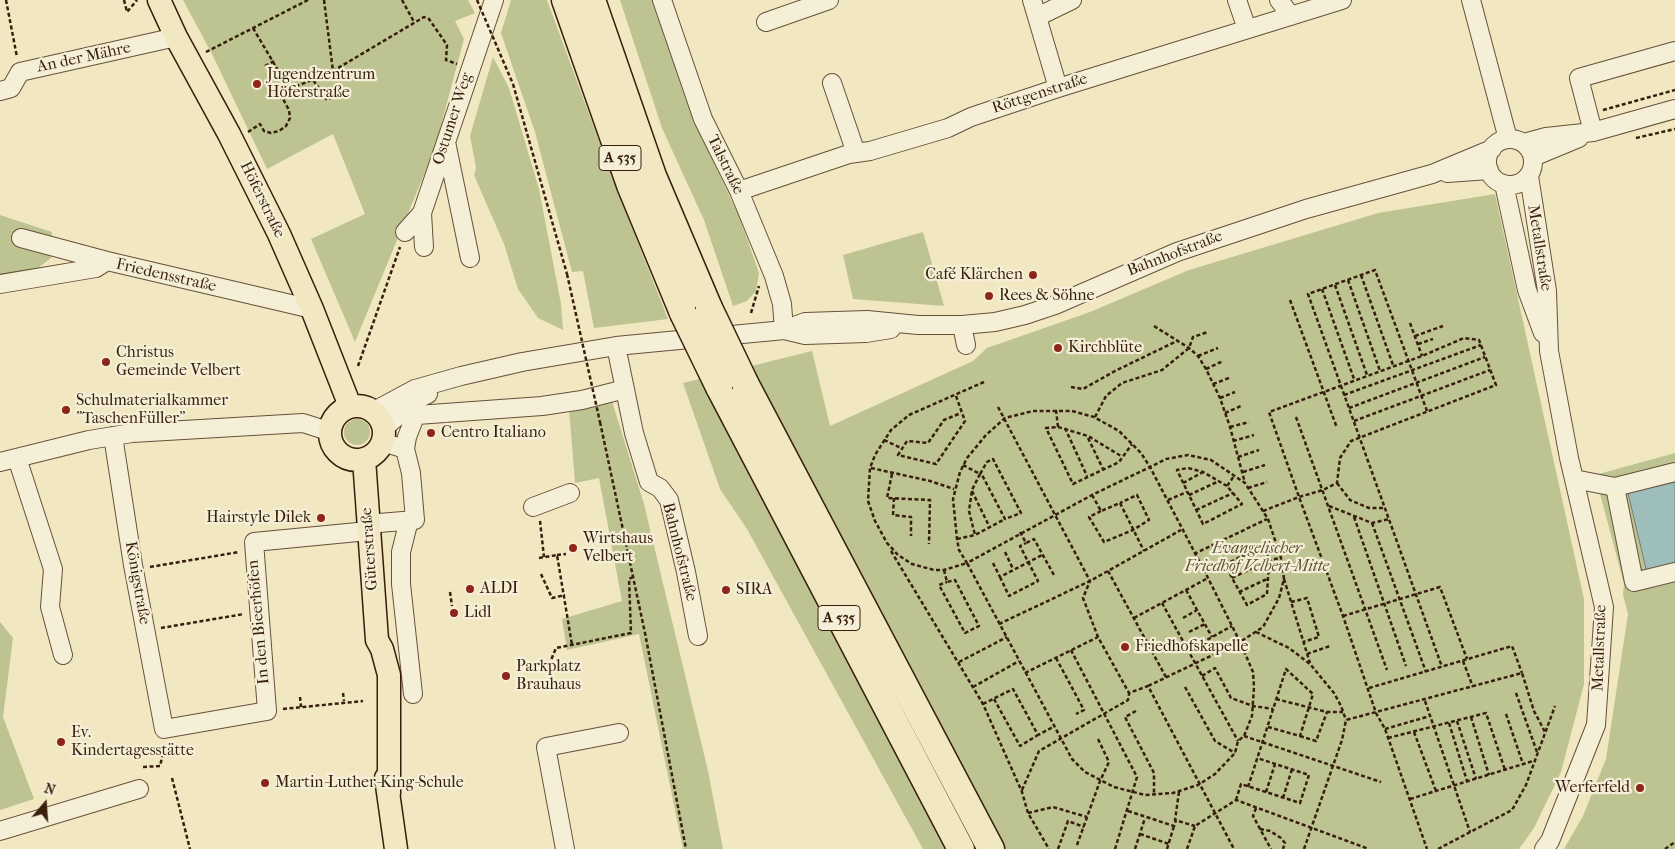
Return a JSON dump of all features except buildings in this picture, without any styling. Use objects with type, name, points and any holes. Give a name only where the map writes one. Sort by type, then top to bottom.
[{"type":"highway","name":"A 535","points":[[565,0],[630,185],[683,313],[719,387],[962,849]]},
{"type":"highway","name":"A 535","points":[[592,0],[653,176],[709,308],[745,383],[991,849]]},
{"type":"main road","name":"Höferstraße","points":[[159,0],[176,37],[279,234],[312,309],[350,406]]},
{"type":"main road","points":[[350,406],[362,406],[380,427],[375,452],[364,459],[352,459],[341,454],[332,444],[328,431],[335,416],[350,406]]},
{"type":"main road","name":"Güterstraße","points":[[364,459],[376,640],[372,647],[380,754],[390,793],[396,849]]},
{"type":"street","name":"Ostumer Weg","points":[[405,232],[422,214],[494,0]]},
{"type":"street","name":"Talstraße","points":[[662,0],[703,119],[738,191],[779,290],[784,330]]},
{"type":"street","points":[[766,22],[829,0]]},
{"type":"street","points":[[1058,88],[1035,8],[1072,0]]},
{"type":"street","points":[[1237,0],[1247,30]]},
{"type":"street","points":[[1279,0],[1291,16]]},
{"type":"street","name":"Röttgenstraße","points":[[738,191],[856,153],[948,128],[971,117],[1058,88],[1342,0]]},
{"type":"street","points":[[1471,0],[1521,146],[1533,165],[1528,176],[1517,184],[1504,184],[1495,179],[1489,170],[1488,158],[1492,149],[1521,146],[1593,132],[1675,110]]},
{"type":"street","name":"An der Mähre","points":[[0,91],[11,88],[20,72],[176,37]]},
{"type":"street","points":[[1593,132],[1579,78],[1675,51]]},
{"type":"street","points":[[832,83],[856,153]]},
{"type":"street","points":[[446,142],[470,258]]},
{"type":"street","name":"Bahnhofstraße","points":[[380,427],[418,399],[461,376],[522,362],[616,346],[784,330],[805,334],[866,333],[918,325],[995,322],[1025,315],[1055,305],[1128,271],[1227,234],[1306,209],[1432,174],[1492,149]]},
{"type":"street","name":"Bahnhofstraße","points":[[1432,174],[1489,170]]},
{"type":"street","name":"Metallstraße","points":[[1528,176],[1546,291],[1549,351],[1574,479],[1604,607],[1596,725],[1550,841],[1544,849]]},
{"type":"street","name":"Metallstraße","points":[[1504,184],[1527,290],[1549,351]]},
{"type":"street","points":[[422,214],[424,248]]},
{"type":"street","name":"Friedensstraße","points":[[21,238],[107,261],[312,309]]},
{"type":"street","points":[[0,284],[96,268],[107,261]]},
{"type":"street","points":[[962,324],[966,345]]},
{"type":"street","name":"Bahnhofstraße","points":[[616,346],[634,433],[650,482],[660,488],[669,500],[686,572],[698,636]]},
{"type":"street","points":[[413,694],[401,584],[401,552],[412,520],[411,473],[405,449],[407,437],[414,419],[417,415],[542,406],[582,400],[625,389]]},
{"type":"street","points":[[63,655],[50,607],[53,569],[8,460],[113,436],[302,423],[328,431]]},
{"type":"street","points":[[380,427],[405,449]]},
{"type":"street","name":"Königstraße","points":[[113,436],[133,565],[164,729]]},
{"type":"street","points":[[1574,479],[1615,487],[1675,472]]},
{"type":"street","points":[[1615,487],[1634,582],[1675,572]]},
{"type":"street","points":[[536,507],[570,492]]},
{"type":"street","points":[[368,528],[412,520]]},
{"type":"street","name":"In den Bieerhöfen","points":[[164,729],[267,711],[254,542],[368,528]]},
{"type":"street","points":[[565,849],[546,747],[619,733]]},
{"type":"street","points":[[0,831],[139,789]]},
{"type":"path","points":[[6,0],[20,72]]},
{"type":"path","points":[[124,0],[126,12],[137,0]]},
{"type":"path","points":[[190,62],[308,0]]},
{"type":"path","points":[[313,80],[327,100],[341,92],[333,71],[324,0]]},
{"type":"path","points":[[402,0],[414,22]]},
{"type":"path","points":[[477,0],[513,84],[567,274],[633,577],[686,849]]},
{"type":"path","points":[[243,135],[260,124],[264,132],[279,131],[286,126],[290,118],[289,110],[282,97],[289,89],[333,71],[424,17],[429,19],[448,45],[446,60],[470,69]]},
{"type":"path","points":[[253,28],[289,89]]},
{"type":"path","points":[[265,66],[274,61]]},
{"type":"path","points":[[1631,140],[1675,128]]},
{"type":"path","points":[[358,366],[405,232]]},
{"type":"path","points":[[1427,411],[1375,270],[1308,294],[1442,667]]},
{"type":"path","points":[[1361,275],[1393,366]]},
{"type":"path","points":[[1348,280],[1380,371]]},
{"type":"path","points":[[1334,285],[1367,375]]},
{"type":"path","points":[[1322,289],[1354,379]]},
{"type":"path","points":[[1290,300],[1337,428]]},
{"type":"path","points":[[1410,323],[1422,356]]},
{"type":"path","points":[[1154,326],[1189,348],[1198,356],[1220,398],[1245,483],[1268,519],[1281,558],[1284,579],[1310,664]]},
{"type":"path","points":[[1415,336],[1443,326]]},
{"type":"path","points":[[1094,417],[1106,396],[1122,383],[1162,370],[1189,348],[1193,337],[1208,332]]},
{"type":"path","points":[[1385,508],[1369,508],[1350,500],[1337,483],[1340,458],[1351,441],[1359,437],[1496,385],[1479,340],[1464,338],[1422,356],[1340,384],[1269,412],[1369,688],[1376,713],[1388,738],[1427,849]]},
{"type":"path","points":[[1418,344],[1433,339]]},
{"type":"path","points":[[1071,387],[1083,389],[1177,341]]},
{"type":"path","points":[[1344,395],[1481,345]]},
{"type":"path","points":[[1198,356],[1218,348]]},
{"type":"path","points":[[1349,408],[1486,357]]},
{"type":"path","points":[[1206,370],[1223,362]]},
{"type":"path","points":[[1354,421],[1490,370]]},
{"type":"path","points":[[1213,384],[1229,378]]},
{"type":"path","points":[[984,382],[910,415],[891,430],[870,468],[868,501],[874,521],[983,704],[1022,792],[1028,813],[1049,849]]},
{"type":"path","points":[[1220,398],[1235,392]]},
{"type":"path","points":[[956,396],[965,421],[936,464],[898,455],[907,441],[928,443],[944,420],[961,413]]},
{"type":"path","points":[[1225,413],[1241,406]]},
{"type":"path","points":[[998,407],[1090,580],[1083,598],[1098,637],[1129,693],[1128,700],[1039,751],[1022,792]]},
{"type":"path","points":[[1056,410],[1058,427]]},
{"type":"path","points":[[1056,410],[1072,411],[1107,423],[1132,444],[1150,467],[1181,530],[1208,578],[1253,672],[1253,706],[1244,736],[1238,741],[1235,752],[1215,774],[1179,792],[1134,793],[1100,781],[1085,772],[1072,759],[959,550],[954,489],[963,465],[974,448],[1005,418],[1034,411],[1056,410]]},
{"type":"path","points":[[1296,417],[1367,609],[1387,670]]},
{"type":"path","points":[[1230,427],[1249,422]]},
{"type":"path","points":[[1121,456],[1088,436],[1065,428],[1046,428],[1074,484],[1103,468],[1119,462],[1121,456],[1132,444]]},
{"type":"path","points":[[1065,428],[1087,476]]},
{"type":"path","points":[[1233,441],[1254,435]]},
{"type":"path","points":[[1088,436],[1103,468]]},
{"type":"path","points":[[884,440],[901,448]]},
{"type":"path","points":[[1238,457],[1259,450]]},
{"type":"path","points":[[887,543],[898,555],[912,564],[929,569],[944,570],[967,562],[1020,532],[1166,459],[1188,455],[1211,460],[1245,483]]},
{"type":"path","points":[[957,539],[975,535],[1020,513],[993,459],[987,462],[972,490],[969,511],[975,535]]},
{"type":"path","points":[[963,465],[981,474],[1005,519]]},
{"type":"path","points":[[1243,472],[1265,465]]},
{"type":"path","points":[[870,468],[930,481],[954,489]]},
{"type":"path","points":[[1188,468],[1203,472],[1227,486],[1242,504],[1203,524],[1177,470],[1188,468]]},
{"type":"path","points":[[1183,483],[1203,472]]},
{"type":"path","points":[[892,474],[887,498],[930,500],[929,544]]},
{"type":"path","points":[[1227,486],[1234,476]]},
{"type":"path","points":[[1167,500],[1220,481]]},
{"type":"path","points":[[1248,488],[1267,482]]},
{"type":"path","points":[[1263,511],[1323,490],[1337,483]]},
{"type":"path","points":[[972,490],[990,528]]},
{"type":"path","points":[[1196,510],[1233,492]]},
{"type":"path","points":[[1092,495],[1101,511]]},
{"type":"path","points":[[1137,495],[1149,520],[1134,530],[1104,542],[1089,517],[1120,503],[1137,495]]},
{"type":"path","points":[[894,498],[893,515],[911,518],[911,536]]},
{"type":"path","points":[[1120,503],[1144,550]]},
{"type":"path","points":[[1328,506],[1372,523],[1389,519]]},
{"type":"path","points":[[536,507],[544,557]]},
{"type":"path","points":[[1354,517],[1406,666]]},
{"type":"path","points":[[1194,554],[1268,519]]},
{"type":"path","points":[[1372,523],[1426,672]]},
{"type":"path","points":[[999,624],[1108,571],[1181,530]]},
{"type":"path","points":[[1020,532],[1026,542]]},
{"type":"path","points":[[993,563],[1009,596],[1038,581],[1020,546],[1034,539],[1055,577]]},
{"type":"path","points":[[1265,545],[1269,560],[1267,594],[1247,605],[1226,564],[1265,545]]},
{"type":"path","points":[[144,568],[248,551]]},
{"type":"path","points":[[1005,552],[1013,569]]},
{"type":"path","points":[[539,558],[566,554]]},
{"type":"path","points":[[557,555],[572,645]]},
{"type":"path","points":[[1000,577],[1042,555]]},
{"type":"path","points":[[1232,578],[1269,560],[1281,558]]},
{"type":"path","points":[[944,570],[947,582]]},
{"type":"path","points":[[1108,571],[1167,679]]},
{"type":"path","points":[[541,574],[552,598],[565,595]]},
{"type":"path","points":[[549,665],[556,648],[631,632],[629,579],[633,577]]},
{"type":"path","points":[[1134,618],[1208,578]]},
{"type":"path","points":[[1239,592],[1269,578]]},
{"type":"path","points":[[1129,693],[1167,679],[1196,665],[1240,642],[1263,627],[1279,598],[1284,579]]},
{"type":"path","points":[[955,580],[979,626],[964,633],[939,585],[947,582],[955,580]]},
{"type":"path","points":[[1343,616],[1440,587],[1467,659]]},
{"type":"path","points":[[1186,590],[1212,637]]},
{"type":"path","points":[[450,592],[452,606]]},
{"type":"path","points":[[1292,602],[1307,598],[1319,637],[1304,642]]},
{"type":"path","points":[[1162,603],[1238,741]]},
{"type":"path","points":[[1183,618],[1197,610]]},
{"type":"path","points":[[155,630],[245,614]]},
{"type":"path","points":[[1189,632],[1205,624]]},
{"type":"path","points":[[1196,646],[1232,626]]},
{"type":"path","points":[[1256,632],[1289,648],[1310,664],[1334,693],[1346,720],[1333,765],[1304,849]]},
{"type":"path","points":[[959,662],[1007,637]]},
{"type":"path","points":[[1025,673],[1098,637]]},
{"type":"path","points":[[1307,654],[1330,646]]},
{"type":"path","points":[[1369,688],[1512,646],[1534,711],[1545,732]]},
{"type":"path","points":[[1071,650],[1137,776],[1134,793],[1115,849]]},
{"type":"path","points":[[1056,658],[1084,710],[1076,714]]},
{"type":"path","points":[[973,687],[1019,661]]},
{"type":"path","points":[[1463,661],[1472,687]]},
{"type":"path","points":[[1202,676],[1214,668],[1231,698],[1253,706],[1273,708]]},
{"type":"path","points":[[1248,787],[1286,669],[1313,694],[1300,736]]},
{"type":"path","points":[[1346,720],[1522,673]]},
{"type":"path","points":[[1148,686],[1198,784],[1234,849]]},
{"type":"path","points":[[1185,687],[1214,741],[1235,752]]},
{"type":"path","points":[[983,704],[1013,689],[1038,735]]},
{"type":"path","points":[[343,693],[344,701]]},
{"type":"path","points":[[1516,693],[1538,753]]},
{"type":"path","points":[[300,697],[301,707]]},
{"type":"path","points":[[994,698],[1020,746],[1053,727]]},
{"type":"path","points":[[1276,700],[1327,712],[1343,712]]},
{"type":"path","points":[[1425,700],[1470,832]]},
{"type":"path","points":[[280,709],[344,701],[363,701]]},
{"type":"path","points":[[1438,849],[1512,810],[1526,786],[1555,706]]},
{"type":"path","points":[[1136,710],[1125,716],[1154,773],[1154,794]]},
{"type":"path","points":[[1268,726],[1316,741],[1327,712]]},
{"type":"path","points":[[1388,738],[1486,713],[1505,770]]},
{"type":"path","points":[[1506,714],[1523,764]]},
{"type":"path","points":[[1384,729],[1430,716]]},
{"type":"path","points":[[1471,717],[1489,775]]},
{"type":"path","points":[[1457,721],[1476,779]]},
{"type":"path","points":[[1449,723],[1467,782]]},
{"type":"path","points":[[143,767],[160,766],[166,749],[164,729]]},
{"type":"path","points":[[1414,732],[1436,791]]},
{"type":"path","points":[[1244,736],[1381,782]]},
{"type":"path","points":[[1077,845],[1100,781],[1109,762],[1098,739]]},
{"type":"path","points":[[1187,849],[1195,826],[1214,812],[1236,800],[1241,784],[1300,803],[1309,775],[1258,758]]},
{"type":"path","points":[[1410,799],[1534,761]]},
{"type":"path","points":[[1266,792],[1275,764]]},
{"type":"path","points":[[1283,798],[1292,769]]},
{"type":"path","points":[[172,778],[190,849]]},
{"type":"path","points":[[1167,849],[1176,820],[1179,792]]},
{"type":"path","points":[[1236,800],[1369,849]]},
{"type":"path","points":[[1028,813],[1054,807],[1087,817]]},
{"type":"path","points":[[1256,808],[1253,816],[1271,849]]},
{"type":"path","points":[[1128,811],[1174,826]]},
{"type":"path","points":[[1135,849],[1145,818]]},
{"type":"path","points":[[1058,849],[1068,820],[1084,827]]},
{"type":"path","points":[[1176,820],[1195,826]]},
{"type":"path","points":[[1260,829],[1270,831],[1282,838],[1285,843],[1283,849]]},
{"type":"path","points":[[1140,834],[1169,844]]},
{"type":"path","points":[[1665,849],[1675,842]]},
{"type":"green space","points":[[183,0],[468,0],[475,13],[455,21],[464,39],[435,148],[355,342],[311,239],[365,214],[333,134],[267,169],[212,54]]},
{"type":"green space","points":[[511,0],[547,0],[617,190],[668,319],[594,328],[583,271],[572,272],[535,132],[501,33]]},
{"type":"green space","points":[[620,0],[655,0],[702,138],[739,216],[759,273],[756,291],[747,301],[733,306],[704,220],[662,128]]},
{"type":"green space","points":[[493,57],[509,88],[539,189],[561,304],[563,330],[538,318],[518,289],[504,244],[474,175],[476,168],[470,136]]},
{"type":"green space","name":"Evangelischer Friedhof Velbert-Mitte","points":[[1495,194],[1584,599],[1584,684],[1561,772],[1534,828],[1519,849],[923,849],[747,529],[720,489],[683,383],[812,351],[830,426],[973,361],[987,348],[1090,312],[1189,270],[1378,213]]},
{"type":"green space","points":[[0,215],[52,232],[51,258],[30,274],[0,278]]},
{"type":"green space","points":[[923,232],[944,306],[853,299],[843,255]]},
{"type":"green space","points":[[611,398],[644,504],[708,771],[723,849],[683,849],[639,634],[567,650],[562,619],[622,601],[599,478],[575,483],[569,409]]},
{"type":"green space","points":[[357,419],[366,423],[370,432],[366,441],[357,445],[348,441],[344,432],[348,423]]},
{"type":"green space","points":[[1675,453],[1675,849],[1564,849],[1583,816],[1606,759],[1628,614],[1623,595],[1624,584],[1595,475]]},
{"type":"green space","points":[[0,622],[13,638],[3,717],[34,799],[0,810]]},
{"type":"water","points":[[1675,482],[1675,566],[1647,573],[1628,493]]},
{"type":"place","name":"Jugendzentrum Höferstraße","points":[[257,84]]},
{"type":"place","name":"Café Klärchen","points":[[1033,275]]},
{"type":"place","name":"Rees & Söhne","points":[[989,296]]},
{"type":"place","name":"Kirchblüte","points":[[1058,348]]},
{"type":"place","name":"Christus Gemeinde Velbert","points":[[106,362]]},
{"type":"place","name":"Schulmaterialkammer \"TaschenFüller\"","points":[[66,410]]},
{"type":"place","name":"Centro Italiano","points":[[431,433]]},
{"type":"place","name":"Hairstyle Dilek","points":[[321,518]]},
{"type":"place","name":"Wirtshaus Velbert","points":[[573,548]]},
{"type":"place","name":"ALDI","points":[[470,589]]},
{"type":"place","name":"SIRA","points":[[726,590]]},
{"type":"place","name":"Lidl","points":[[454,613]]},
{"type":"place","name":"Friedhofskapelle","points":[[1125,647]]},
{"type":"place","name":"Parkplatz Brauhaus","points":[[506,676]]},
{"type":"place","name":"Ev. Kindertagesstätte","points":[[61,742]]},
{"type":"place","name":"Martin-Luther-King-Schule","points":[[265,783]]},
{"type":"place","name":"Werferfeld","points":[[1640,788]]}]
